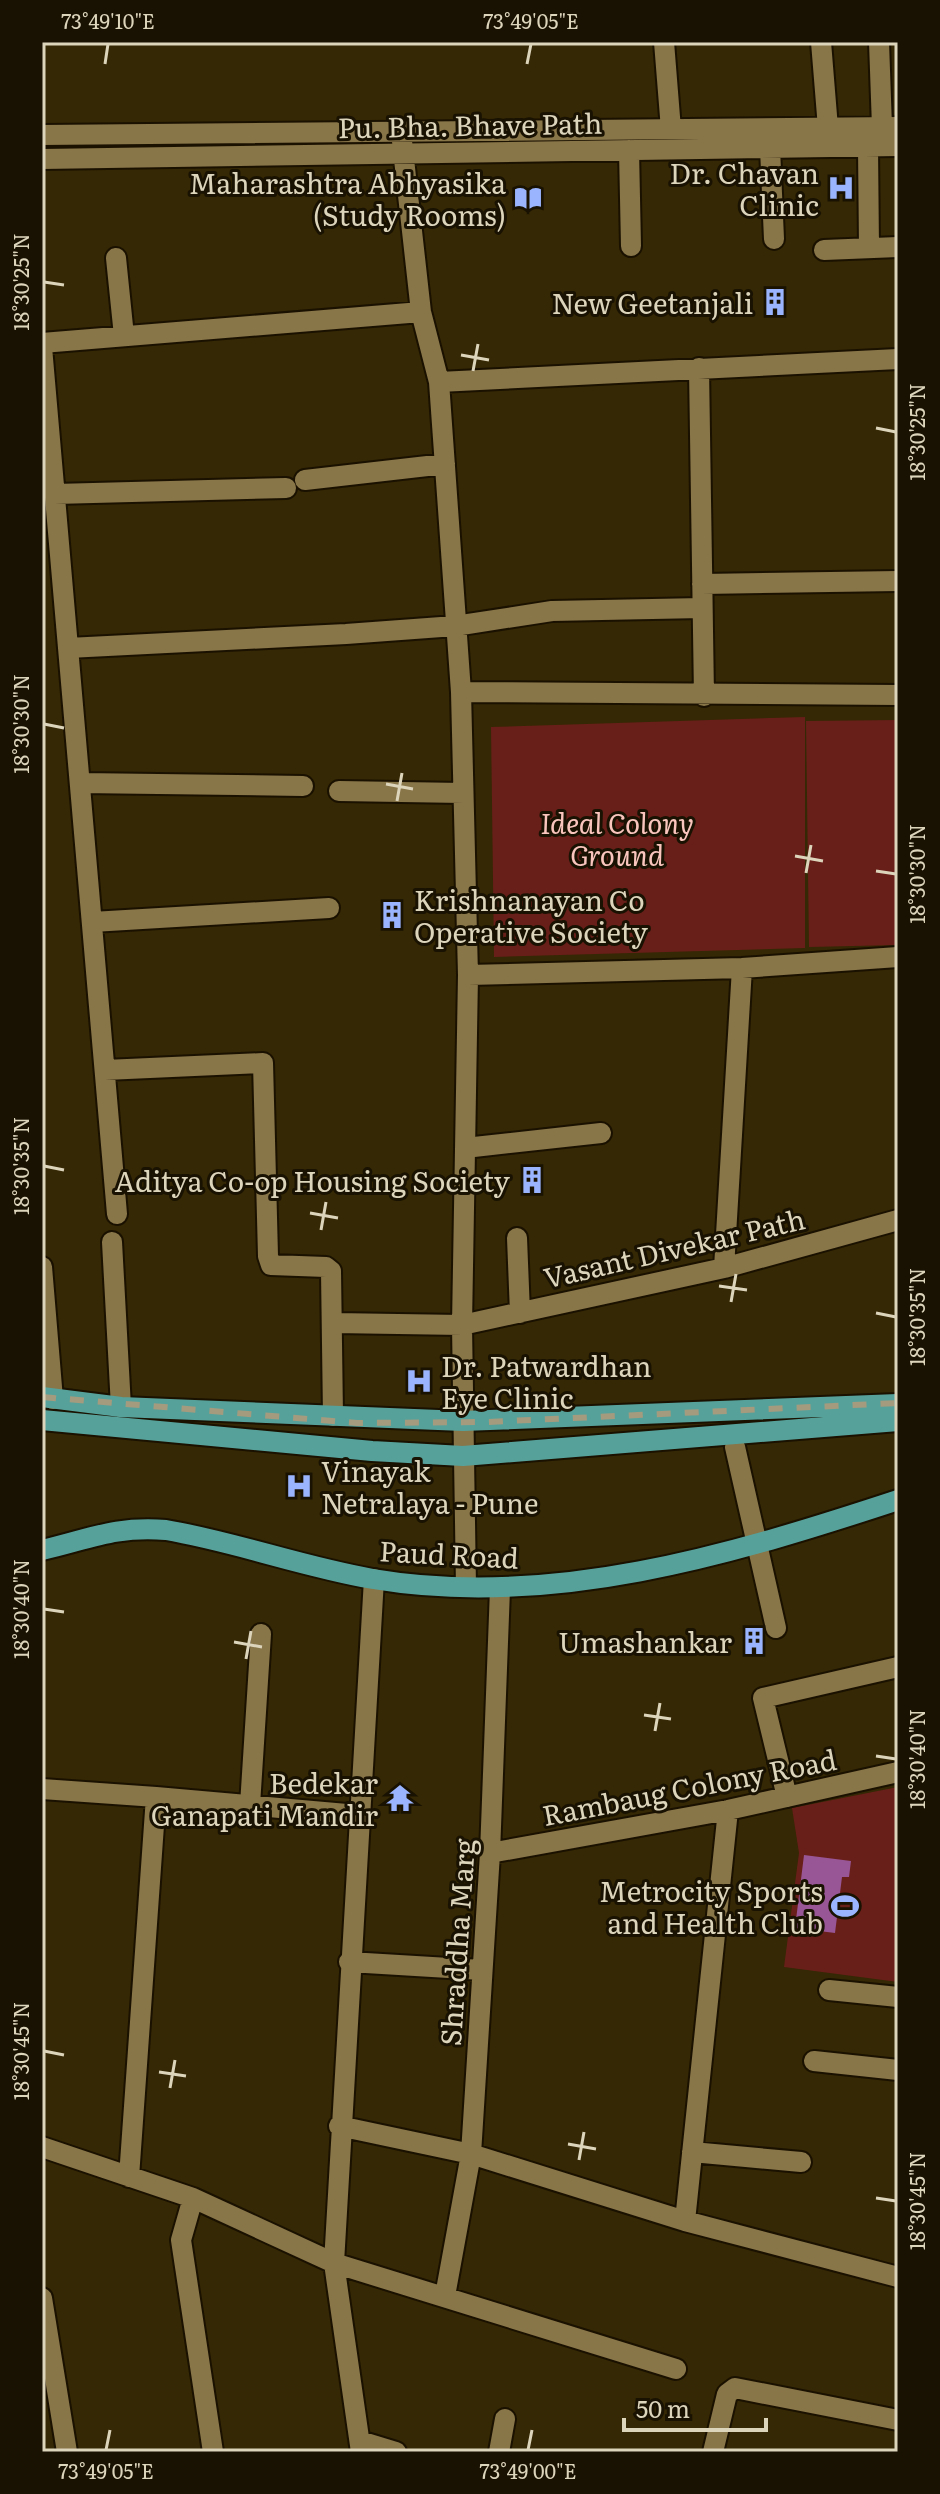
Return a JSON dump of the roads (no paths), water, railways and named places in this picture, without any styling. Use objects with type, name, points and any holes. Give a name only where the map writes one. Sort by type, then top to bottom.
[{"type":"main road","points":[[47,1398],[121,1407],[463,1421],[898,1404]]},
{"type":"main road","points":[[42,1420],[372,1451],[463,1456],[898,1421]]},
{"type":"main road","name":"Paud Road","points":[[42,1550],[117,1530],[166,1530],[374,1579],[500,1589],[616,1577],[756,1542],[898,1500]]},
{"type":"street","points":[[664,42],[672,140]]},
{"type":"street","points":[[821,42],[828,128]]},
{"type":"street","points":[[879,42],[890,127]]},
{"type":"street","name":"Pu. Bha. Bhave Path","points":[[42,159],[401,142],[672,140],[828,128],[890,127]]},
{"type":"street","name":"Pu. Bha. Bhave Path","points":[[42,135],[629,150],[672,140],[770,148],[898,146]]},
{"type":"street","points":[[401,142],[421,312],[439,382],[461,692],[468,975],[462,1325],[466,1587]]},
{"type":"street","points":[[868,147],[869,248]]},
{"type":"street","points":[[770,148],[774,239]]},
{"type":"street","points":[[629,150],[631,246]]},
{"type":"street","points":[[824,250],[898,247]]},
{"type":"street","points":[[116,258],[124,336]]},
{"type":"street","points":[[117,1214],[42,345],[421,312]]},
{"type":"street","points":[[439,382],[898,359]]},
{"type":"street","points":[[699,368],[704,696]]},
{"type":"street","points":[[305,480],[445,464]]},
{"type":"street","points":[[55,494],[286,488]]},
{"type":"street","points":[[702,584],[898,581]]},
{"type":"street","points":[[68,648],[455,626],[552,611],[702,608]]},
{"type":"street","points":[[461,692],[898,695]]},
{"type":"street","points":[[80,783],[303,786]]},
{"type":"street","points":[[339,791],[463,793]]},
{"type":"street","points":[[92,922],[329,908]]},
{"type":"street","points":[[468,975],[742,968],[898,957]]},
{"type":"street","points":[[724,1268],[742,968]]},
{"type":"street","points":[[105,1070],[263,1063],[268,1256],[271,1265],[281,1268],[326,1267],[331,1271],[333,1416]]},
{"type":"street","points":[[465,1148],[601,1133]]},
{"type":"street","name":"Vasant Divekar Path","points":[[334,1323],[462,1325],[724,1268],[898,1220]]},
{"type":"street","points":[[517,1238],[520,1313]]},
{"type":"street","points":[[112,1242],[121,1407]]},
{"type":"street","points":[[42,1267],[47,1398]]},
{"type":"street","points":[[735,1447],[776,1628]]},
{"type":"street","points":[[374,1579],[339,2126],[334,2263],[360,2446],[396,2452]]},
{"type":"street","name":"Shraddha Marg","points":[[445,2296],[471,2154],[490,1853],[500,1589]]},
{"type":"street","points":[[250,1805],[261,1634]]},
{"type":"street","points":[[787,1797],[763,1698],[898,1667]]},
{"type":"street","name":"Rambaug Colony Road","points":[[490,1853],[728,1810],[898,1772]]},
{"type":"street","points":[[42,1789],[358,1815]]},
{"type":"street","points":[[129,2177],[156,1797]]},
{"type":"street","points":[[685,2221],[728,1810]]},
{"type":"street","points":[[349,1962],[482,1970]]},
{"type":"street","points":[[829,1990],[898,1997]]},
{"type":"street","points":[[814,2061],[898,2070]]},
{"type":"street","points":[[339,2126],[471,2154],[685,2221],[898,2277]]},
{"type":"street","points":[[42,2147],[193,2198],[334,2263],[676,2369]]},
{"type":"street","points":[[692,2152],[801,2162]]},
{"type":"street","points":[[193,2198],[181,2240],[213,2452]]},
{"type":"street","points":[[42,2298],[47,2357],[67,2452]]},
{"type":"street","points":[[713,2452],[727,2394],[735,2388],[898,2420]]},
{"type":"street","points":[[499,2452],[505,2419]]},
{"type":"railway","points":[[42,1397],[357,1423],[487,1422],[898,1403]]},
{"type":"place","name":"Dr. Chavan Clinic","points":[[841,188]]},
{"type":"place","name":"Maharashtra Abhyasika (Study Rooms)","points":[[528,198]]},
{"type":"place","name":"New Geetanjali","points":[[775,302]]},
{"type":"place","name":"Krishnanayan Co Operative Society","points":[[392,915]]},
{"type":"place","name":"Aditya Co-op Housing Society","points":[[532,1180]]},
{"type":"place","name":"Dr. Patwardhan Eye Clinic","points":[[419,1381]]},
{"type":"place","name":"Vinayak Netralaya - Pune","points":[[299,1486]]},
{"type":"place","name":"Umashankar","points":[[754,1641]]},
{"type":"place","name":"Bedekar Ganapati Mandir","points":[[400,1798]]},
{"type":"place","name":"Metrocity Sports and Health Club","points":[[845,1906]]},
{"type":"park label","name":"Ideal Colony Ground","points":[[617,838]]}]
